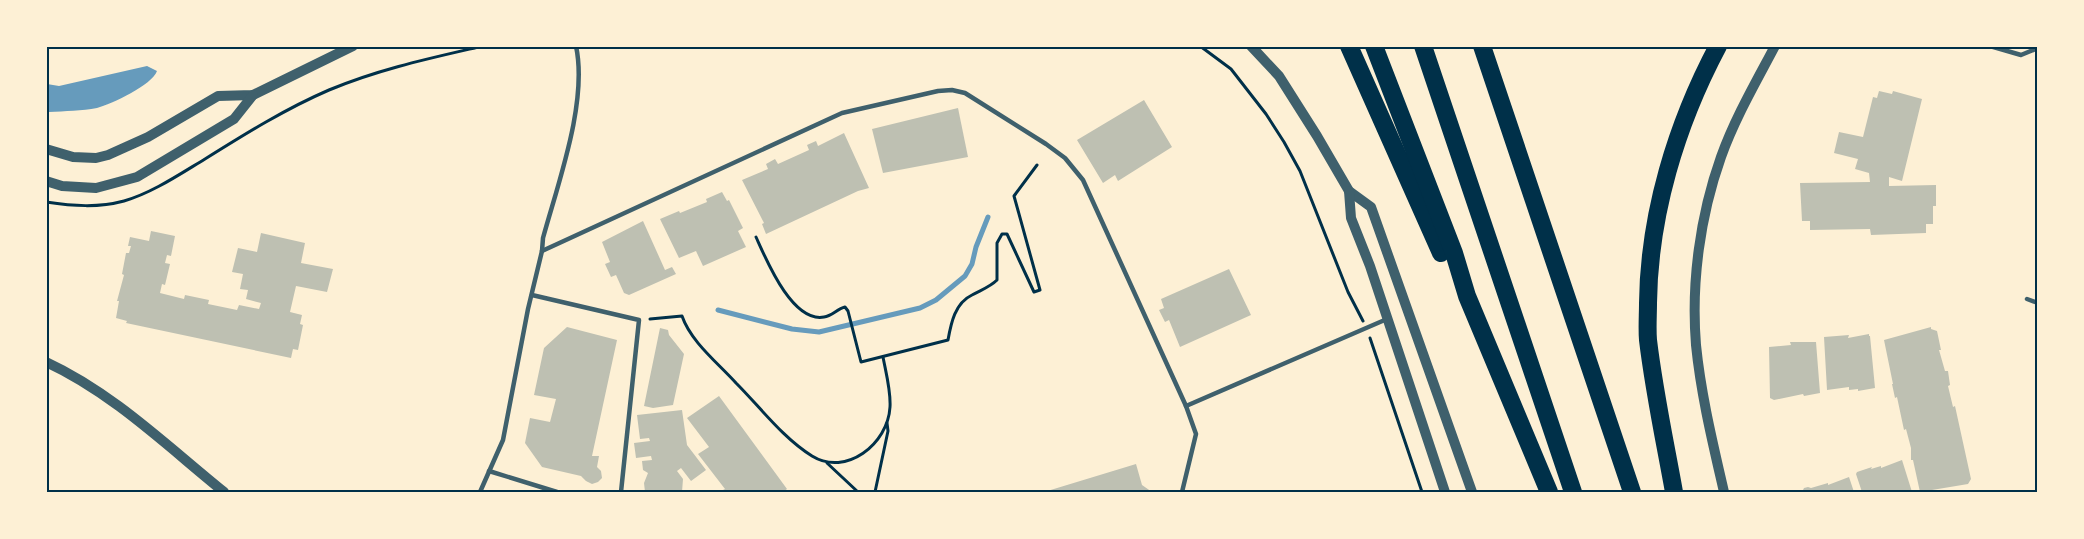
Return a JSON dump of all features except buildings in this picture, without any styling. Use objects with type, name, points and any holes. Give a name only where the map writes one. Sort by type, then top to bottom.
[{"type":"highway","points":[[1349,46],[1444,258],[1467,296]]},
{"type":"highway","points":[[1374,46],[1454,253],[1467,296],[1549,492]]},
{"type":"highway","points":[[1423,46],[1573,492]]},
{"type":"highway","points":[[1482,46],[1632,492]]},
{"type":"highway","points":[[1674,492],[1648,338],[1648,275],[1660,198],[1681,129],[1704,72],[1718,46]]},
{"type":"street","points":[[46,149],[73,157],[96,158],[108,155],[148,137],[218,96],[252,95],[353,46]]},
{"type":"street","points":[[1251,46],[1279,76],[1348,191],[1351,218],[1445,492]]},
{"type":"street","points":[[1724,492],[1706,408],[1696,345],[1695,302],[1698,257],[1706,212],[1721,157],[1738,116],[1775,46]]},
{"type":"street","points":[[46,181],[62,186],[96,188],[136,177],[234,119],[252,95]]},
{"type":"street","points":[[1348,191],[1371,207],[1472,492]]},
{"type":"street","points":[[46,362],[76,376],[109,398],[224,492]]},
{"type":"lane","points":[[480,492],[503,440],[543,238],[571,134],[578,92],[576,46]]},
{"type":"lane","points":[[1990,46],[2021,55],[2036,47]]},
{"type":"lane","points":[[542,251],[842,113],[938,91],[952,90],[965,93],[1065,158],[1083,180],[1186,406],[1196,434],[1182,492]]},
{"type":"lane","points":[[532,295],[639,320],[621,492]]},
{"type":"lane","points":[[2027,299],[2037,303]]},
{"type":"lane","points":[[1186,406],[1387,319]]},
{"type":"lane","points":[[489,471],[557,492]]},
{"type":"path","points":[[46,202],[91,206],[131,198],[185,171],[274,117],[329,90],[390,68],[483,46]]},
{"type":"path","points":[[1200,46],[1231,69],[1266,114],[1300,171],[1348,292],[1366,328],[1422,492]]},
{"type":"path","points":[[756,237],[774,275],[789,299],[816,317],[824,318],[845,307],[861,362],[883,357],[948,340],[953,318],[962,303],[969,296],[997,280],[996,243],[1002,234],[1007,234],[1034,292],[1040,290],[1014,196],[1037,165]]},
{"type":"path","points":[[639,320],[682,316],[694,338],[786,435],[813,456],[827,462],[841,463],[855,459],[878,439],[887,421],[890,407],[883,357]]},
{"type":"path","points":[[875,492],[888,431],[887,421]]},
{"type":"path","points":[[827,462],[858,492]]},
{"type":"water","points":[[147,66],[157,71],[154,76],[140,88],[112,102],[85,110],[49,112],[47,110],[47,84],[59,86]]},
{"type":"waterway","points":[[718,310],[792,329],[819,332],[920,308],[936,300],[965,276],[972,264],[988,217]]}]
